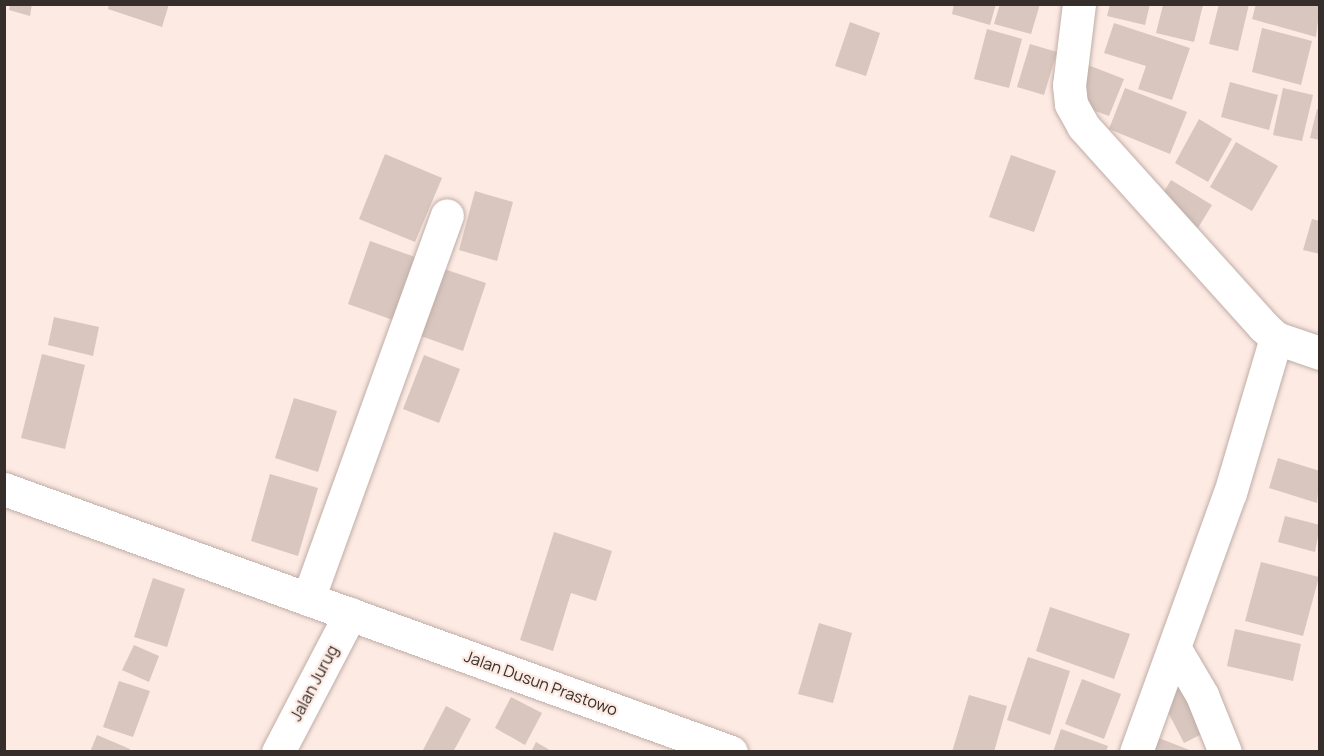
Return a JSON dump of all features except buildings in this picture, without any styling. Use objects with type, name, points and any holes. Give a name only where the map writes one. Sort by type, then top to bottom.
[{"type":"street","points":[[1079,4],[1069,85],[1071,104],[1083,126],[1276,338],[1320,353]]},
{"type":"street","points":[[308,599],[447,215]]},
{"type":"street","points":[[1136,752],[1230,493],[1276,338]]},
{"type":"street","name":"Jalan Dusun Prastowo","points":[[4,489],[731,752]]},
{"type":"street","name":"Jalan Jurug","points":[[278,752],[350,614]]},
{"type":"street","points":[[1175,649],[1202,695],[1225,752]]}]
